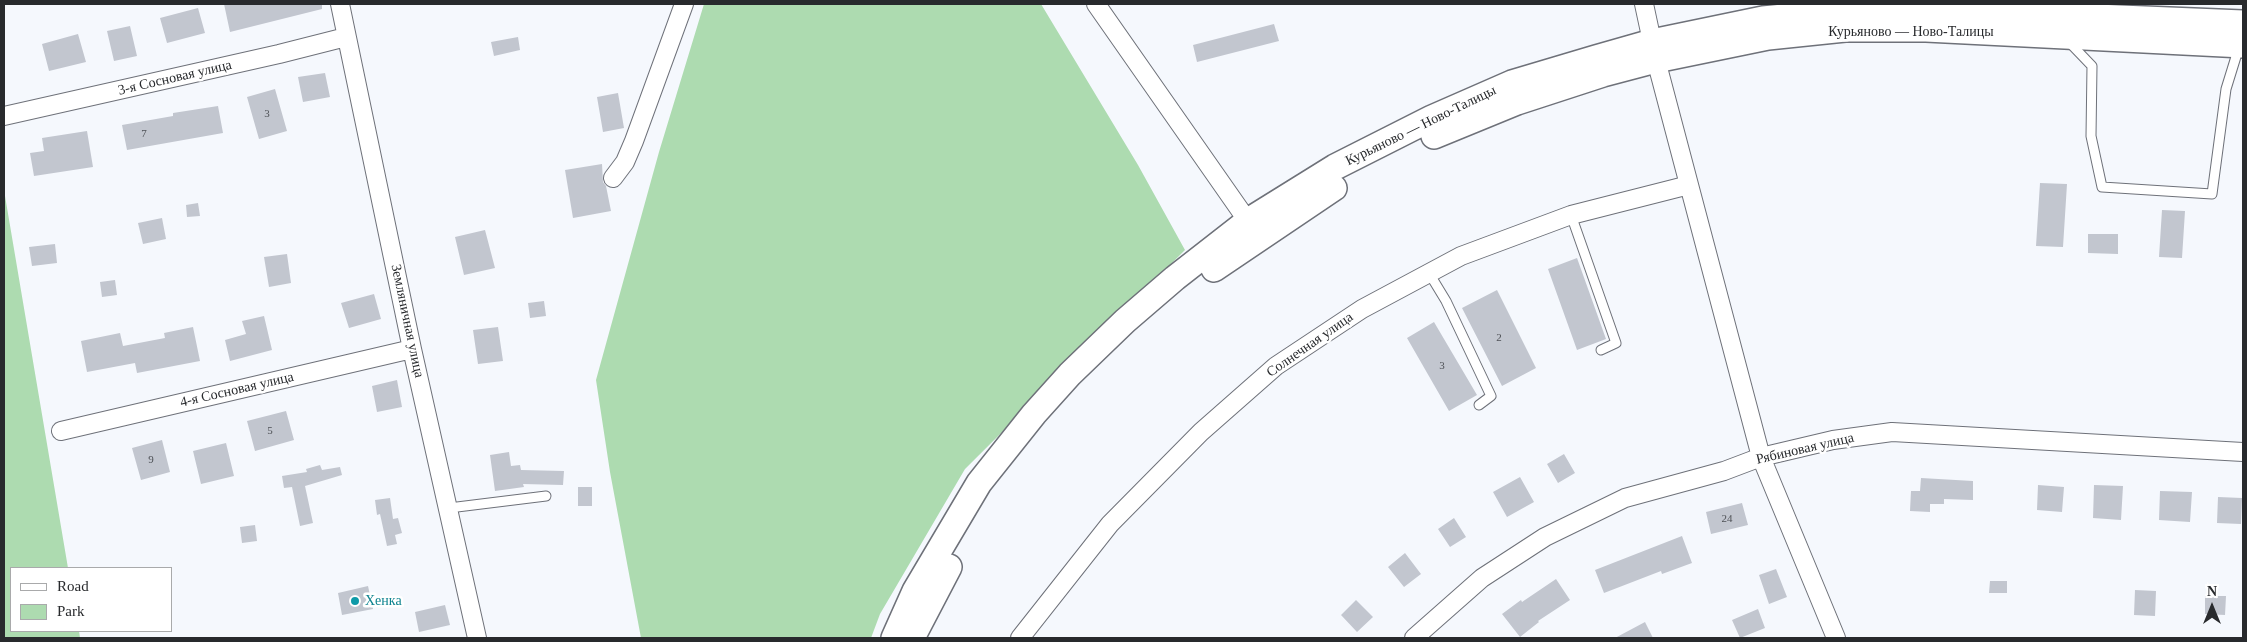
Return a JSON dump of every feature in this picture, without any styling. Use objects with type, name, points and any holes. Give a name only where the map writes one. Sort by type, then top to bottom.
[{"type":"main road","name":"Курьяново — Ново-Талицы","points":[[894,638],[915,591],[979,484],[1034,414],[1070,374],[1125,321],[1174,278],[1254,229],[1436,134],[1517,102],[1603,74],[1654,51],[1763,19],[1846,11],[1924,10],[2242,38]]},
{"type":"main road","name":"Курьяново — Ново-Талицы","points":[[1654,51],[1845,29],[1926,29],[2063,35],[2242,38]]},
{"type":"main road","name":"Курьяново — Ново-Талицы","points":[[912,638],[934,594],[987,503],[1046,426],[1083,384],[1134,335],[1254,229]]},
{"type":"street","name":"Земляничная улица","points":[[340,4],[412,349],[478,638]]},
{"type":"street","points":[[614,178],[625,162],[634,141],[684,4]]},
{"type":"street","points":[[1096,4],[1254,229]]},
{"type":"street","points":[[1644,4],[1654,51],[1761,457],[1836,638]]},
{"type":"street","name":"3-я Сосновая улица","points":[[4,116],[346,37]]},
{"type":"street","name":"Солнечная улица","points":[[1020,638],[1110,524],[1201,432],[1276,366],[1362,309],[1461,256],[1570,215],[1689,185]]},
{"type":"street","name":"4-я Сосновая улица","points":[[61,431],[412,349]]},
{"type":"street","name":"Рябиновая улица","points":[[1414,638],[1482,578],[1545,537],[1625,498],[1724,471],[1761,457],[1833,440],[1892,432],[2243,452]]},
{"type":"lane","points":[[2063,35],[2092,66],[2091,136],[2102,187],[2212,194],[2226,89],[2242,38]]},
{"type":"lane","points":[[1570,215],[1616,343],[1601,350]]},
{"type":"lane","points":[[1430,273],[1446,301],[1491,396],[1479,405]]},
{"type":"lane","points":[[449,508],[546,496]]},
{"type":"green space","points":[[704,4],[1041,4],[1138,165],[1185,250],[965,469],[880,614],[871,638],[641,638],[610,472],[596,380],[659,152]]},
{"type":"green space","points":[[4,190],[68,567],[10,567],[10,632],[79,632],[80,638],[4,638]]},
{"type":"building","points":[[224,4],[322,4],[322,9],[230,32]]},
{"type":"building","points":[[198,8],[205,33],[167,43],[160,18]]},
{"type":"building","points":[[1274,24],[1279,41],[1197,62],[1193,45]]},
{"type":"building","points":[[130,26],[137,56],[114,61],[107,31]]},
{"type":"building","points":[[78,34],[86,62],[49,71],[42,44]]},
{"type":"building","points":[[518,37],[520,50],[494,56],[491,42]]},
{"type":"building","points":[[325,73],[330,97],[303,102],[298,77]]},
{"type":"building","points":[[275,89],[287,131],[259,139],[247,97]]},
{"type":"building","points":[[618,93],[624,128],[603,132],[597,97]]},
{"type":"building","points":[[218,106],[223,133],[127,150],[122,125],[173,116],[173,113]]},
{"type":"building","points":[[87,131],[93,167],[34,176],[30,153],[44,151],[42,138]]},
{"type":"building","points":[[602,164],[603,182],[606,186],[611,211],[573,218],[565,170]]},
{"type":"building","points":[[2040,183],[2067,184],[2063,247],[2036,246]]},
{"type":"building","points":[[198,203],[200,216],[187,217],[186,205]]},
{"type":"building","points":[[2162,210],[2185,211],[2182,258],[2159,257]]},
{"type":"building","points":[[162,218],[166,239],[143,244],[138,223]]},
{"type":"building","points":[[485,230],[495,268],[464,275],[455,237]]},
{"type":"building","points":[[2088,234],[2118,234],[2118,254],[2088,253]]},
{"type":"building","points":[[55,244],[57,263],[32,266],[29,247]]},
{"type":"building","points":[[287,254],[291,283],[269,287],[264,257]]},
{"type":"building","points":[[1577,258],[1606,339],[1577,350],[1548,269]]},
{"type":"building","points":[[115,280],[117,295],[102,297],[100,282]]},
{"type":"building","points":[[1497,290],[1536,368],[1502,386],[1462,308]]},
{"type":"building","points":[[374,294],[381,319],[349,328],[341,303]]},
{"type":"building","points":[[544,301],[546,316],[530,318],[528,303]]},
{"type":"building","points":[[264,316],[272,350],[230,361],[225,340],[246,334],[242,321]]},
{"type":"building","points":[[1434,322],[1477,395],[1449,411],[1407,338]]},
{"type":"building","points":[[193,327],[200,361],[137,373],[135,363],[87,372],[81,341],[120,333],[123,346],[165,338],[164,333]]},
{"type":"building","points":[[498,327],[503,361],[478,364],[473,330]]},
{"type":"building","points":[[397,380],[402,407],[377,412],[372,386]]},
{"type":"building","points":[[286,411],[294,440],[255,451],[247,421]]},
{"type":"building","points":[[162,440],[170,472],[141,480],[132,448]]},
{"type":"building","points":[[226,443],[234,476],[201,484],[193,451]]},
{"type":"building","points":[[509,452],[511,466],[520,465],[521,470],[564,471],[563,485],[523,484],[524,487],[495,491],[490,455]]},
{"type":"building","points":[[1564,454],[1575,473],[1558,483],[1547,464]]},
{"type":"building","points":[[320,465],[322,470],[340,467],[342,475],[305,486],[313,523],[300,526],[292,487],[284,488],[282,476],[307,472],[306,469]]},
{"type":"building","points":[[1520,477],[1534,502],[1507,517],[1493,492]]},
{"type":"building","points":[[1921,478],[1973,481],[1973,500],[1944,499],[1944,504],[1930,504],[1930,512],[1910,511],[1911,491],[1920,491]]},
{"type":"building","points":[[2038,485],[2064,487],[2062,512],[2037,510]]},
{"type":"building","points":[[2094,485],[2123,486],[2121,520],[2093,518]]},
{"type":"building","points":[[578,487],[592,487],[592,506],[578,506]]},
{"type":"building","points":[[2160,491],[2192,492],[2190,522],[2159,520]]},
{"type":"building","points":[[2218,497],[2242,498],[2241,524],[2217,523]]},
{"type":"building","points":[[390,498],[393,519],[398,518],[402,533],[395,535],[397,544],[387,546],[380,514],[377,515],[375,500]]},
{"type":"building","points":[[1742,503],[1748,525],[1711,534],[1706,512]]},
{"type":"building","points":[[1454,518],[1466,537],[1450,547],[1438,529]]},
{"type":"building","points":[[255,525],[257,541],[242,543],[240,527]]},
{"type":"building","points":[[1682,536],[1692,563],[1662,574],[1661,571],[1604,593],[1595,570]]},
{"type":"building","points":[[1405,553],[1421,574],[1404,587],[1388,567]]},
{"type":"building","points":[[1776,569],[1787,597],[1769,604],[1759,575]]},
{"type":"building","points":[[1556,579],[1570,600],[1538,621],[1520,637],[1502,614]]},
{"type":"building","points":[[1990,581],[2007,581],[2007,593],[1989,593]]},
{"type":"building","name":"Хенка","points":[[368,586],[373,609],[342,615],[338,593]]},
{"type":"building","points":[[2135,590],[2156,591],[2155,616],[2134,615]]},
{"type":"building","points":[[2205,596],[2226,596],[2225,615],[2205,614]]},
{"type":"building","points":[[1356,600],[1373,617],[1357,632],[1341,615]]},
{"type":"building","points":[[445,605],[450,625],[419,632],[415,612]]},
{"type":"building","points":[[1758,609],[1765,628],[1740,638],[1732,620]]},
{"type":"building","points":[[1645,622],[1653,638],[1615,638]]},
{"type":"place","name":"Хенка","points":[[355,601]]}]
